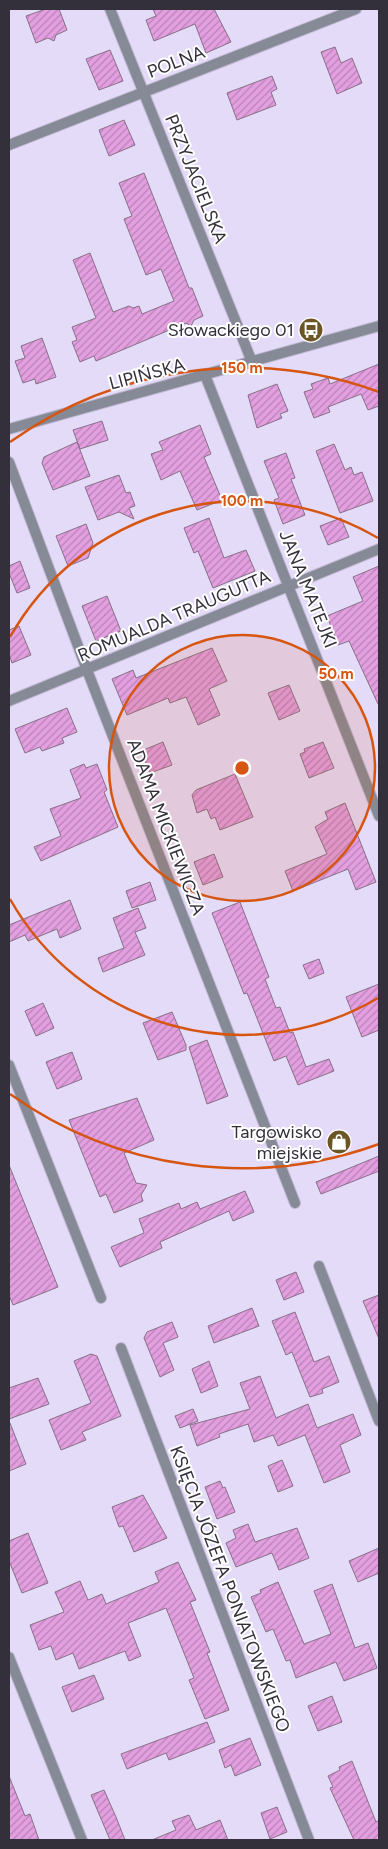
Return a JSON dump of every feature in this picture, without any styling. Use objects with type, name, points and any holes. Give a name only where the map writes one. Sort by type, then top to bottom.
[{"type":"street","name":"PRZYJACIELSKA","points":[[110,9],[252,362]]},
{"type":"street","name":"POLNA","points":[[9,145],[356,9]]},
{"type":"street","name":"LIPIŃSKA","points":[[9,429],[379,326]]},
{"type":"street","name":"JANA MATEJKI","points":[[205,375],[379,816]]},
{"type":"street","name":"ADAMA MICKIEWICZA","points":[[9,462],[87,670],[295,1203]]},
{"type":"street","name":"ROMUALDA TRAUGUTTA","points":[[9,701],[379,548]]},
{"type":"street","points":[[9,1065],[102,1298]]},
{"type":"street","points":[[319,1266],[379,1421]]},
{"type":"street","name":"KSIĘCIA JÓZEFA PONIATOWSKIEGO","points":[[121,1348],[309,1840]]},
{"type":"street","points":[[9,1657],[82,1840]]},
{"type":"building","points":[[46,9],[59,9],[67,30],[56,35],[54,41],[48,38],[36,43],[26,16]]},
{"type":"building","points":[[153,9],[214,9],[231,42],[206,53],[195,24],[154,41],[146,20],[156,16]]},
{"type":"building","points":[[335,47],[341,63],[352,58],[362,83],[337,94],[321,52]]},
{"type":"building","points":[[110,50],[123,81],[99,90],[86,59]]},
{"type":"building","points":[[272,76],[277,89],[271,92],[276,105],[237,120],[227,93]]},
{"type":"building","points":[[124,120],[135,145],[109,156],[99,130]]},
{"type":"building","points":[[144,173],[189,288],[192,288],[203,316],[194,320],[191,326],[186,323],[96,361],[94,356],[80,362],[72,342],[77,340],[72,327],[96,318],[73,260],[90,253],[113,312],[129,306],[133,308],[139,306],[142,314],[174,301],[161,269],[146,275],[124,219],[132,216],[119,183]]},
{"type":"building","points":[[42,338],[56,377],[36,384],[35,379],[23,383],[15,361],[25,358],[21,346]]},
{"type":"building","points":[[379,364],[379,406],[368,410],[361,394],[328,407],[330,412],[314,418],[304,392],[313,389],[311,384],[328,378],[330,384]]},
{"type":"building","points":[[277,384],[288,411],[280,414],[282,418],[257,428],[248,395]]},
{"type":"building","points":[[102,421],[108,440],[80,449],[73,430]]},
{"type":"building","points":[[200,425],[211,454],[204,457],[222,500],[197,510],[180,471],[161,480],[151,454],[163,450],[159,442]]},
{"type":"building","points":[[77,442],[90,476],[53,490],[42,463],[44,457]]},
{"type":"building","points":[[334,444],[345,470],[351,467],[354,475],[362,472],[373,501],[340,513],[316,451]]},
{"type":"building","points":[[286,453],[295,478],[291,479],[305,515],[283,524],[274,500],[279,498],[264,461]]},
{"type":"building","points":[[119,475],[126,493],[130,492],[135,506],[129,508],[134,519],[119,512],[98,520],[85,487]]},
{"type":"building","points":[[209,518],[224,558],[246,550],[255,571],[213,588],[198,551],[194,553],[184,528]]},
{"type":"building","points":[[341,518],[349,537],[328,545],[320,526]]},
{"type":"building","points":[[86,524],[93,543],[88,558],[68,566],[56,536]]},
{"type":"building","points":[[20,561],[30,588],[17,593],[9,573],[9,566]]},
{"type":"building","points":[[379,566],[378,704],[349,641],[338,645],[327,616],[363,601],[353,577]]},
{"type":"building","points":[[107,596],[121,631],[96,641],[82,606]]},
{"type":"building","points":[[19,626],[31,655],[12,663],[9,654],[9,630]]},
{"type":"building","points":[[212,648],[227,681],[209,689],[220,715],[198,725],[186,697],[170,703],[168,698],[127,715],[112,679],[133,670],[136,678]]},
{"type":"building","points":[[289,685],[300,711],[279,720],[268,693]]},
{"type":"building","points":[[67,708],[77,732],[62,738],[64,743],[42,751],[40,747],[25,753],[15,729]]},
{"type":"building","points":[[163,742],[172,765],[150,773],[141,751]]},
{"type":"building","points":[[323,742],[334,768],[309,778],[300,754],[305,752],[304,749]]},
{"type":"building","points":[[84,764],[86,768],[97,764],[107,790],[104,792],[118,827],[41,861],[34,847],[61,836],[50,809],[81,798],[70,770]]},
{"type":"building","points":[[235,774],[253,817],[220,830],[215,817],[211,819],[207,809],[197,813],[192,795],[196,790]]},
{"type":"building","points":[[345,803],[376,882],[356,890],[348,869],[293,891],[285,871],[327,854],[315,827],[328,819],[325,812]]},
{"type":"building","points":[[214,854],[223,877],[203,885],[194,862]]},
{"type":"building","points":[[150,882],[156,900],[132,908],[126,891]]},
{"type":"building","points":[[70,900],[81,929],[60,938],[57,929],[28,941],[25,935],[9,942],[9,925]]},
{"type":"building","points":[[240,902],[269,977],[265,979],[276,1008],[280,1007],[290,1033],[293,1032],[306,1067],[329,1059],[334,1071],[298,1085],[286,1056],[274,1061],[247,993],[244,994],[212,913]]},
{"type":"building","points":[[138,908],[146,928],[135,932],[145,955],[103,972],[98,958],[124,948],[113,918]]},
{"type":"building","points":[[319,959],[324,973],[309,979],[303,965]]},
{"type":"building","points":[[379,984],[379,1030],[362,1037],[346,997]]},
{"type":"building","points":[[43,1003],[54,1028],[36,1036],[25,1011]]},
{"type":"building","points":[[172,1012],[186,1045],[186,1050],[158,1060],[143,1023]]},
{"type":"building","points":[[207,1040],[228,1096],[207,1104],[189,1047]]},
{"type":"building","points":[[72,1052],[82,1079],[57,1089],[46,1062]]},
{"type":"building","points":[[137,1098],[154,1140],[124,1153],[136,1183],[147,1185],[141,1195],[143,1201],[114,1213],[106,1194],[100,1197],[69,1120]]},
{"type":"building","points":[[379,1156],[379,1171],[321,1194],[316,1182]]},
{"type":"building","points":[[9,1165],[58,1287],[13,1305],[9,1295]]},
{"type":"building","points":[[245,1191],[254,1212],[233,1221],[229,1211],[160,1242],[162,1248],[120,1267],[111,1247],[144,1233],[139,1219],[179,1203],[181,1209],[197,1202],[200,1209]]},
{"type":"building","points":[[296,1272],[304,1292],[284,1300],[276,1280]]},
{"type":"building","points":[[379,1295],[379,1339],[363,1301]]},
{"type":"building","points":[[252,1308],[259,1326],[214,1343],[208,1326]]},
{"type":"building","points":[[295,1312],[314,1362],[329,1356],[339,1382],[322,1389],[323,1393],[310,1397],[292,1352],[286,1355],[272,1321]]},
{"type":"building","points":[[172,1322],[178,1337],[163,1343],[174,1370],[160,1377],[144,1338],[147,1332]]},
{"type":"building","points":[[91,1354],[97,1356],[121,1416],[82,1432],[86,1440],[61,1450],[49,1420],[91,1403],[74,1361]]},
{"type":"building","points":[[209,1361],[218,1386],[201,1393],[192,1369]]},
{"type":"building","points":[[260,1376],[276,1418],[308,1404],[317,1428],[353,1414],[361,1435],[340,1445],[350,1472],[324,1483],[305,1435],[278,1446],[273,1435],[254,1442],[248,1424],[219,1434],[220,1437],[197,1446],[190,1425],[250,1409],[240,1383]]},
{"type":"building","points":[[38,1378],[49,1404],[9,1419],[9,1388]]},
{"type":"building","points":[[193,1409],[198,1421],[180,1428],[175,1416]]},
{"type":"building","points":[[9,1424],[26,1464],[9,1471]]},
{"type":"building","points":[[282,1460],[293,1486],[278,1492],[268,1466]]},
{"type":"building","points":[[220,1481],[223,1488],[225,1487],[235,1512],[217,1519],[205,1487]]},
{"type":"building","points":[[143,1495],[167,1538],[134,1552],[123,1526],[119,1527],[112,1507]]},
{"type":"building","points":[[248,1524],[255,1542],[297,1528],[309,1558],[279,1570],[272,1553],[236,1567],[226,1543],[236,1538],[233,1530]]},
{"type":"building","points":[[28,1533],[48,1583],[22,1593],[9,1561],[9,1541]]},
{"type":"building","points":[[379,1548],[379,1573],[358,1582],[349,1561]]},
{"type":"building","points":[[178,1562],[196,1600],[190,1602],[210,1652],[207,1653],[229,1710],[205,1719],[189,1680],[194,1678],[166,1608],[128,1623],[141,1656],[129,1661],[125,1651],[79,1669],[73,1653],[56,1660],[51,1646],[39,1650],[30,1625],[64,1612],[55,1592],[80,1581],[88,1600],[102,1594],[106,1604],[159,1582],[155,1572]]},
{"type":"building","points":[[278,1582],[304,1644],[331,1634],[314,1591],[332,1584],[355,1648],[368,1643],[377,1668],[344,1681],[336,1662],[296,1678],[290,1660],[286,1661],[273,1629],[266,1632],[251,1597],[261,1593],[260,1590]]},
{"type":"building","points":[[94,1675],[104,1699],[72,1712],[62,1687]]},
{"type":"building","points":[[332,1696],[342,1722],[318,1731],[308,1706]]},
{"type":"building","points":[[207,1722],[215,1742],[169,1760],[166,1753],[127,1769],[121,1754]]},
{"type":"building","points":[[250,1738],[261,1765],[235,1776],[231,1765],[225,1768],[219,1750]]},
{"type":"building","points":[[352,1761],[376,1822],[379,1820],[379,1840],[354,1840],[330,1788],[333,1787],[328,1776],[340,1770],[339,1767]]},
{"type":"building","points":[[9,1776],[25,1816],[30,1814],[39,1840],[9,1840]]},
{"type":"building","points":[[104,1790],[125,1840],[110,1840],[91,1795]]},
{"type":"building","points":[[277,1807],[287,1832],[270,1839],[261,1813]]},
{"type":"building","points":[[189,1815],[196,1830],[220,1820],[228,1840],[152,1840],[176,1830],[172,1821]]},
{"type":"place","name":"Słowackiego 01","points":[[311,330]]},
{"type":"place","name":"Targowisko miejskie","points":[[339,1142]]}]
